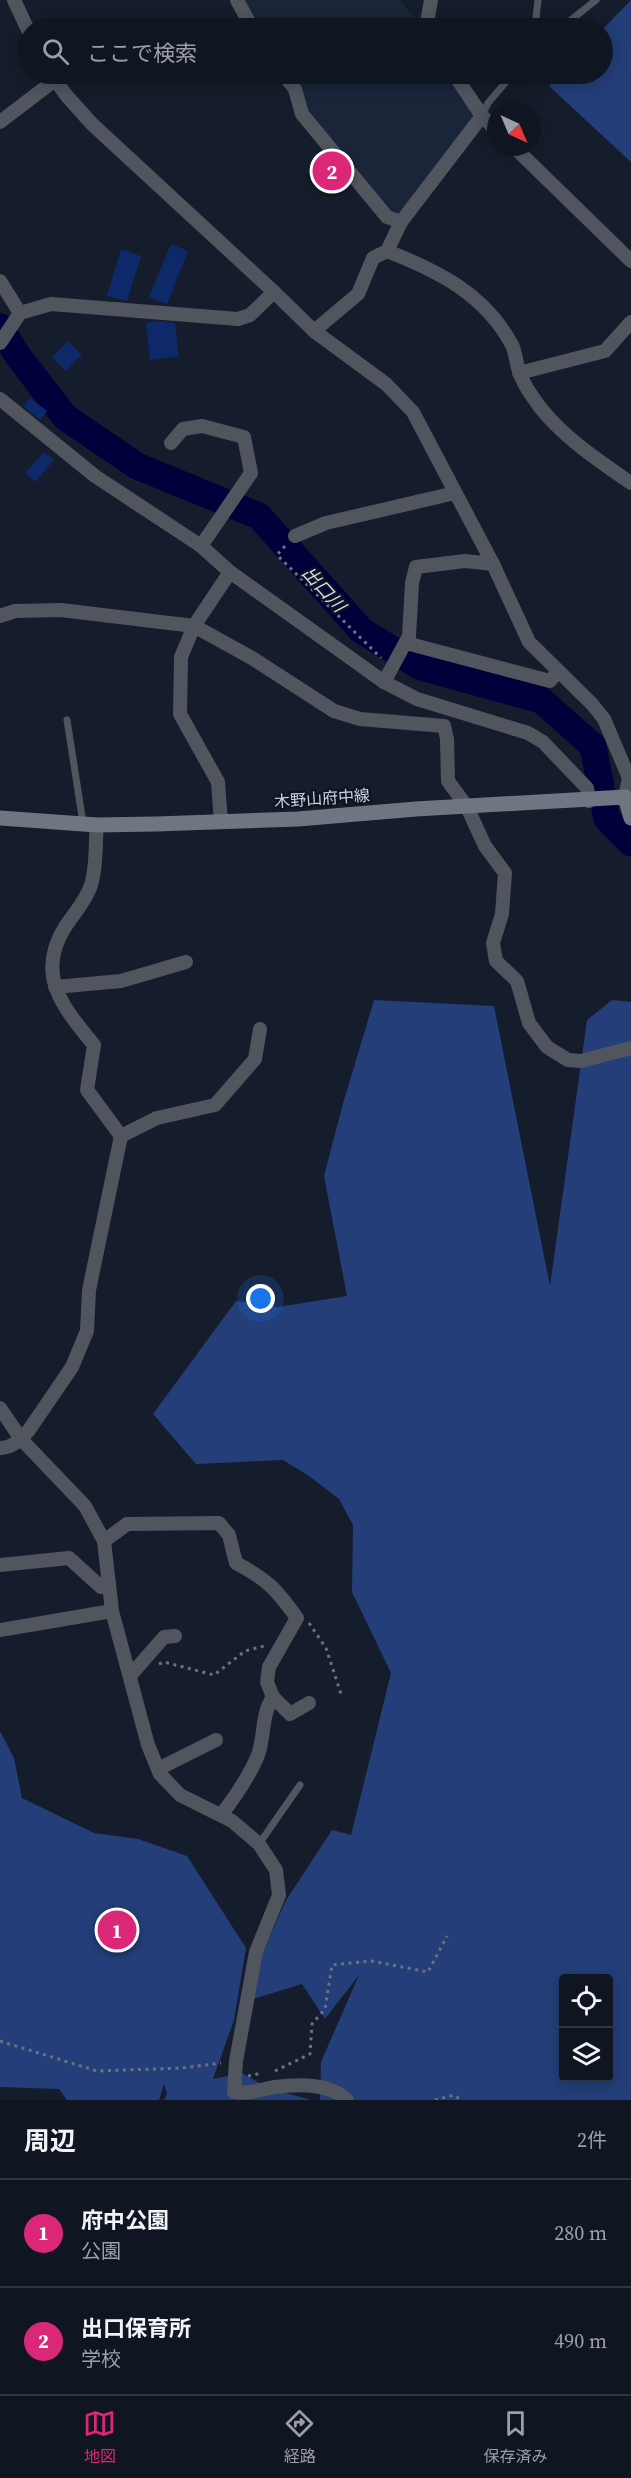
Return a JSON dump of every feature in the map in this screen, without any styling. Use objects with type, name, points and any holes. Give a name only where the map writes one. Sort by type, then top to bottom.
[{"type":"main road","name":"木野山府中線","points":[[0,818],[90,824],[221,822],[625,797]]},
{"type":"main road","points":[[625,797],[631,818]]},
{"type":"street","points":[[14,0],[22,18]]},
{"type":"street","points":[[237,0],[247,18]]},
{"type":"street","points":[[428,18],[431,0]]},
{"type":"street","points":[[0,122],[45,84]]},
{"type":"street","points":[[59,84],[92,124],[274,292],[314,332],[386,384],[413,412],[493,564],[529,642],[592,704],[604,719],[629,778],[625,797]]},
{"type":"street","points":[[291,84],[295,89],[302,114],[387,217],[401,222]]},
{"type":"street","points":[[461,84],[487,121]]},
{"type":"street","points":[[314,332],[358,294],[373,258],[387,251],[401,222],[482,116]]},
{"type":"street","points":[[523,156],[631,261]]},
{"type":"street","points":[[387,251],[429,267],[465,290],[485,307],[513,346],[519,373],[532,397],[556,425],[597,460],[631,483]]},
{"type":"street","points":[[0,281],[20,313]]},
{"type":"street","points":[[0,343],[20,313],[51,304],[238,319],[250,315],[274,292]]},
{"type":"street","points":[[519,373],[605,351],[631,322]]},
{"type":"street","points":[[0,399],[95,476],[201,546],[230,572],[384,682],[417,699],[528,733],[543,742],[586,788],[589,801]]},
{"type":"street","points":[[171,443],[183,429],[202,426],[244,437],[250,473],[201,546]]},
{"type":"street","points":[[295,536],[326,523],[455,493]]},
{"type":"street","points":[[384,682],[409,636],[412,583],[416,567],[465,561],[493,564]]},
{"type":"street","points":[[221,822],[218,782],[180,714],[181,657],[194,626],[230,572]]},
{"type":"street","points":[[0,616],[15,611],[61,610],[194,626],[252,658],[334,711],[360,719],[444,726],[447,739],[448,781],[467,807],[485,846],[505,873],[502,914],[493,943],[496,960],[517,981],[529,1023],[547,1047],[568,1060],[581,1061],[631,1048]]},
{"type":"street","points":[[406,643],[550,681],[558,671]]},
{"type":"street","points":[[0,1448],[8,1448],[21,1439],[72,1367],[87,1331],[89,1290],[121,1136],[87,1090],[94,1045],[70,1015],[55,987],[51,969],[55,944],[91,885],[90,824]]},
{"type":"street","points":[[55,987],[121,981],[186,962]]},
{"type":"street","points":[[121,1136],[157,1118],[215,1105],[255,1059],[260,1029]]},
{"type":"street","points":[[0,1408],[21,1439],[85,1506],[104,1541],[112,1611],[148,1745],[158,1769],[180,1795],[232,1821],[259,1844],[276,1870],[279,1895],[256,1952],[236,2065],[234,2092],[278,2087],[320,2086],[347,2100]]},
{"type":"street","points":[[104,1541],[128,1524],[219,1523],[229,1535],[236,1563],[263,1578],[280,1595],[297,1618],[269,1666],[267,1682],[273,1697],[290,1714],[309,1703]]},
{"type":"street","points":[[0,1565],[69,1558],[101,1587],[109,1584]]},
{"type":"street","points":[[0,1630],[112,1611]]},
{"type":"street","points":[[130,1676],[164,1637],[175,1636]]},
{"type":"street","points":[[221,1815],[240,1789],[258,1754],[266,1707],[273,1697]]},
{"type":"street","points":[[158,1769],[216,1740]]},
{"type":"lane","points":[[536,18],[538,0]]},
{"type":"lane","points":[[574,18],[596,0]]},
{"type":"lane","points":[[482,116],[488,103],[504,84]]},
{"type":"lane","points":[[67,720],[90,824]]},
{"type":"lane","points":[[259,1844],[300,1785]]},
{"type":"path","points":[[277,555],[393,669]]},
{"type":"path","points":[[295,1621],[309,1623],[326,1648],[342,1697]]},
{"type":"path","points":[[156,1666],[164,1662],[214,1675],[245,1651],[263,1646],[277,1653]]},
{"type":"path","points":[[0,2041],[97,2071],[236,2065],[247,2076],[277,2071],[310,2054],[312,2024],[325,2009],[332,1965],[371,1961],[428,1972],[447,1936]]},
{"type":"path","points":[[435,2100],[454,2095],[461,2100]]},
{"type":"shaded area","points":[[241,0],[400,0],[415,18],[254,18]]},
{"type":"shaded area","points":[[631,0],[631,162],[549,86],[551,84],[613,84],[613,19]]},
{"type":"shaded area","points":[[291,84],[461,84],[482,116],[401,222],[302,114]]},
{"type":"shaded area","points":[[374,1000],[494,1006],[550,1286],[587,1020],[612,1000],[631,1002],[631,2100],[320,2100],[321,2062],[359,1975],[325,2019],[302,1984],[253,1999],[259,1962],[285,1902],[332,1830],[351,1835],[391,1673],[352,1592],[353,1525],[339,1499],[283,1460],[196,1464],[153,1414],[236,1301],[278,1307],[347,1296],[324,1176]]},
{"type":"shaded area","points":[[0,1731],[14,1758],[22,1798],[94,1833],[138,1839],[187,1856],[246,1948],[234,2020],[213,2079],[242,2073],[268,2088],[311,2100],[164,2100],[167,2094],[164,2084],[159,2100],[67,2100],[59,2089],[0,2087]]},
{"type":"building","points":[[171,244],[188,251],[167,304],[149,297]]},
{"type":"building","points":[[121,249],[141,256],[127,301],[107,296]]},
{"type":"building","points":[[155,321],[175,323],[179,356],[150,360],[146,323]]},
{"type":"building","points":[[68,341],[82,355],[65,371],[52,357]]},
{"type":"building","points":[[30,398],[47,411],[40,420],[23,406]]},
{"type":"building","points":[[44,452],[54,460],[35,482],[25,473]]},
{"type":"waterway","name":"出口川","points":[[0,327],[18,356],[65,417],[137,466],[259,516],[362,631],[421,667],[541,700],[593,746],[607,819],[631,843]]},
{"type":"place","name":"出口保育所","points":[[332,171]]},
{"type":"place","name":"府中公園","points":[[117,1930]]}]
